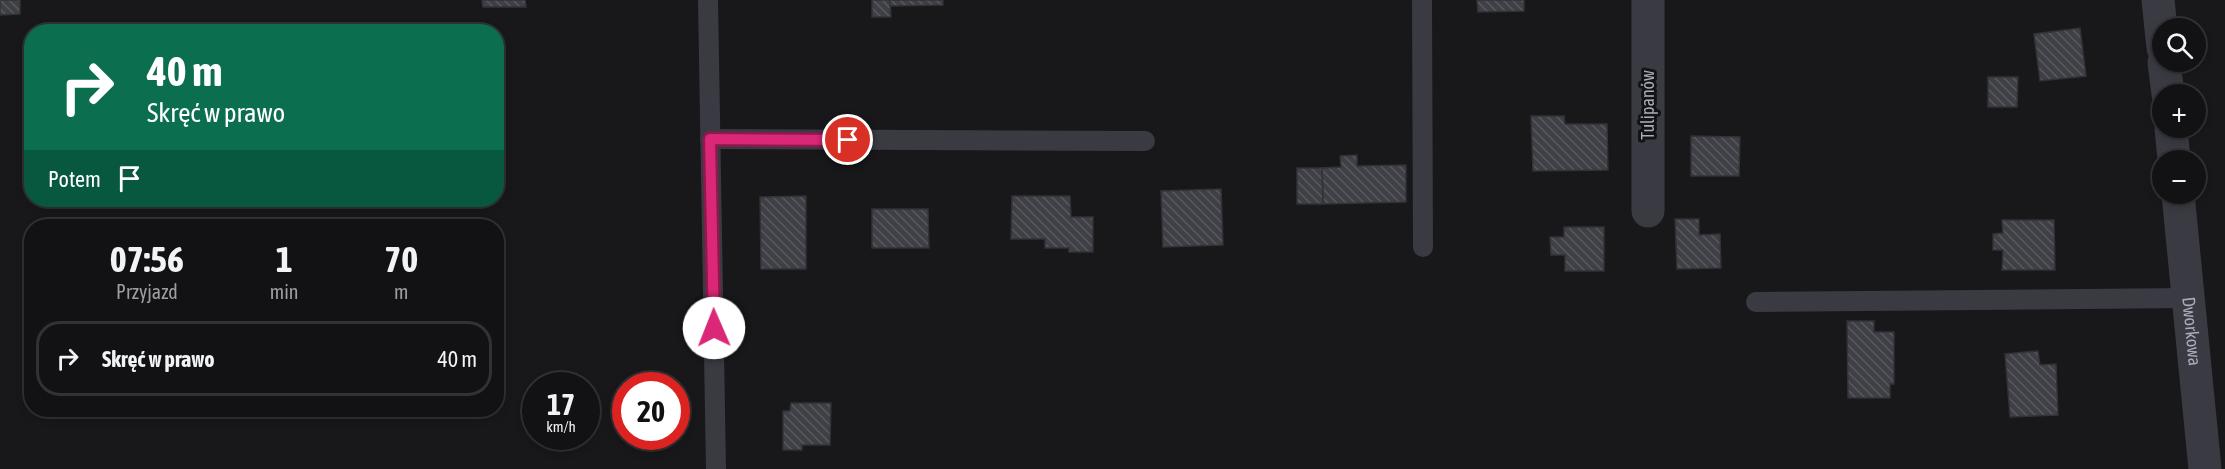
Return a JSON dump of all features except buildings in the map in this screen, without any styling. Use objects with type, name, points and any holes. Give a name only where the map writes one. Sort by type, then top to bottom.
[{"type":"street","name":"Tulipanów","points":[[1648,0],[1648,211]]},
{"type":"street","points":[[2158,0],[2160,18]]},
{"type":"street","name":"Dworkowa","points":[[2179,204],[2205,469]]},
{"type":"lane","points":[[708,0],[716,469]]},
{"type":"lane","points":[[1422,0],[1423,247]]},
{"type":"lane","points":[[710,139],[1144,141]]},
{"type":"lane","points":[[1756,302],[2188,298]]},
{"type":"route","points":[[714,328],[710,139],[848,140]]}]
